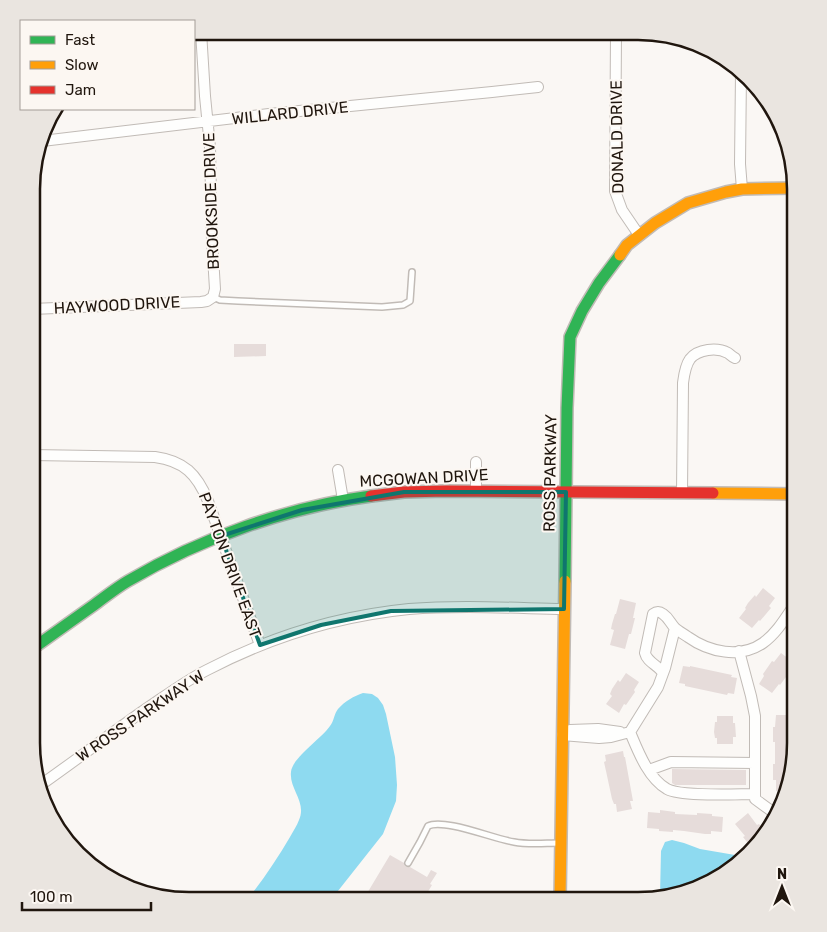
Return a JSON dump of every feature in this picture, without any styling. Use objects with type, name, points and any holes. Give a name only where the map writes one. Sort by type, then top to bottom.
[{"type":"street","name":"BROOKSIDE DRIVE","points":[[202,40],[210,147],[215,289],[213,297]]},
{"type":"street","name":"DONALD DRIVE","points":[[616,40],[615,191],[622,210],[639,235]]},
{"type":"street","points":[[741,82],[740,164],[742,189]]},
{"type":"street","name":"WILLARD DRIVE","points":[[48,140],[269,114],[538,87]]},
{"type":"street","name":"ROSS PARKWAY","points":[[560,892],[570,337],[582,311],[599,283],[627,245],[668,215],[688,203],[726,192],[742,189],[787,188]]},
{"type":"street","name":"HAYWOOD DRIVE","points":[[40,309],[201,302],[213,297]]},
{"type":"street","points":[[682,493],[683,383],[687,365],[693,356],[708,350],[723,351],[735,358]]},
{"type":"street","name":"PAYTON DRIVE EAST","points":[[40,455],[131,456],[164,459],[176,463],[190,472],[204,491],[260,645]]},
{"type":"street","points":[[476,462],[476,490]]},
{"type":"street","points":[[338,470],[342,500]]},
{"type":"street","name":"MCGOWAN DRIVE","points":[[40,643],[126,582],[163,562],[236,530],[275,517],[342,500],[404,492],[476,490],[787,494]]},
{"type":"street","name":"W ROSS PARKWAY W","points":[[45,781],[178,687],[207,670],[284,636],[357,616],[391,611],[460,608],[564,609]]},
{"type":"street","points":[[664,672],[657,665],[649,661],[645,653],[653,614],[658,611],[670,619],[674,628],[697,643],[711,650],[722,652],[753,648],[764,642],[787,616]]},
{"type":"street","points":[[562,733],[599,738],[611,737],[627,732],[658,687],[664,672],[674,628]]},
{"type":"street","points":[[739,651],[755,716],[755,796]]},
{"type":"street","points":[[627,732],[655,779],[672,791],[755,796],[771,810]]},
{"type":"street","points":[[649,770],[671,762],[755,763]]},
{"type":"lane","points":[[213,297],[220,300],[238,301],[382,307],[404,305],[410,301],[412,272]]},
{"type":"lane","points":[[408,863],[428,826],[432,824],[446,825],[512,842],[561,843]]},
{"type":"highlighted area","points":[[404,492],[566,492],[564,609],[391,611],[321,625],[260,645],[221,536],[302,510]]},
{"type":"water","points":[[363,693],[372,694],[383,705],[395,757],[396,801],[383,834],[337,892],[253,892],[275,861],[299,820],[301,807],[291,778],[291,772],[296,761],[330,726],[341,706]]},
{"type":"water","points":[[672,840],[700,849],[735,855],[721,867],[704,877],[686,884],[660,890],[661,851],[665,842]]},
{"type":"building","points":[[234,344],[266,344],[266,356],[234,357]]},
{"type":"building","points":[[763,588],[775,598],[769,606],[771,608],[752,628],[739,618],[748,603]]},
{"type":"building","points":[[620,599],[636,603],[633,618],[635,618],[625,649],[610,645],[614,630],[611,629],[612,624]]},
{"type":"building","points":[[781,653],[787,658],[787,676],[772,693],[759,684],[764,676],[763,674],[772,661],[774,662]]},
{"type":"building","points":[[683,666],[732,675],[731,677],[737,678],[734,694],[728,693],[727,695],[679,683]]},
{"type":"building","points":[[626,673],[639,682],[634,690],[635,692],[619,713],[606,704],[612,696],[610,694],[612,689]]},
{"type":"building","points":[[776,715],[787,715],[787,752],[779,791],[776,791],[776,780],[773,780],[775,742],[773,742],[773,727],[775,727]]},
{"type":"building","points":[[717,716],[733,716],[736,737],[733,737],[733,744],[717,744],[714,732]]},
{"type":"building","points":[[623,751],[633,801],[630,801],[632,809],[617,812],[616,804],[614,804],[612,799],[604,762],[606,761],[605,755]]},
{"type":"building","points":[[672,769],[746,770],[746,785],[675,785],[672,783]]},
{"type":"building","points":[[660,810],[675,812],[675,814],[697,815],[697,813],[723,817],[722,832],[711,831],[711,834],[705,834],[673,830],[673,832],[659,831],[659,829],[647,828],[648,812],[660,813]]},
{"type":"building","points":[[748,813],[757,825],[759,824],[761,826],[748,843],[743,837],[745,836],[735,824]]},
{"type":"building","points":[[390,855],[404,863],[405,866],[427,877],[431,870],[437,873],[430,884],[432,885],[428,892],[368,892]]},
{"type":"traffic: fast","points":[[565,581],[567,408],[570,337],[582,311],[599,283],[620,255]]},
{"type":"traffic: fast","points":[[40,643],[124,584],[185,551],[246,526],[277,516],[340,501],[371,496]]},
{"type":"traffic: slow","points":[[620,255],[627,245],[655,223],[688,203],[742,189],[787,188]]},
{"type":"traffic: slow","points":[[713,493],[787,494]]},
{"type":"traffic: slow","points":[[560,892],[565,581]]},
{"type":"traffic: jam","points":[[371,496],[404,492],[446,491],[713,493]]}]
